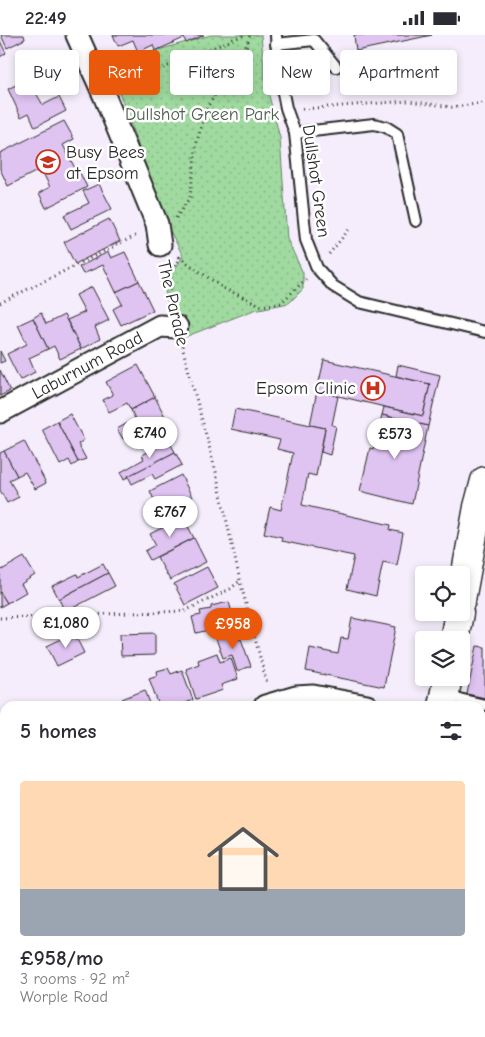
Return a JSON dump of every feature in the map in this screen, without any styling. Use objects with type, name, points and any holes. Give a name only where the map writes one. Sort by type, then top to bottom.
[{"type":"main road","points":[[468,566],[483,499]]},
{"type":"street","points":[[77,35],[89,62]]},
{"type":"street","points":[[104,95],[168,234]]},
{"type":"street","name":"Laburnum Road","points":[[0,413],[160,326],[177,327]]},
{"type":"street","points":[[282,701],[296,697],[313,697],[337,701]]},
{"type":"lane","points":[[276,40],[314,40],[336,67]]},
{"type":"lane","name":"Dullshot Green","points":[[276,40],[278,68],[286,108],[296,133],[306,239],[317,268],[333,286],[359,302],[485,332]]},
{"type":"lane","points":[[296,133],[374,125],[386,127],[397,134],[416,221]]},
{"type":"lane","points":[[445,693],[472,701]]},
{"type":"path","points":[[160,69],[244,35]]},
{"type":"path","points":[[0,303],[168,234],[190,197],[197,141],[207,109],[221,85],[240,64],[250,35]]},
{"type":"path","points":[[286,108],[311,109],[408,101],[452,107],[485,103]]},
{"type":"path","points":[[168,234],[180,257],[223,288],[262,306],[281,303],[317,268],[351,227]]},
{"type":"path","points":[[168,234],[180,257]]},
{"type":"path","name":"The Parade","points":[[168,234],[169,280],[177,327],[211,454],[268,701]]},
{"type":"path","points":[[169,280],[180,257]]},
{"type":"path","points":[[0,619],[185,611],[230,589],[240,581]]},
{"type":"green space","name":"Dullshot Green Park","points":[[211,35],[261,35],[263,95],[269,95],[280,138],[287,239],[303,273],[303,289],[289,303],[254,310],[177,340],[164,287],[183,256],[165,221],[120,95],[160,95],[160,50],[158,50]]},
{"type":"building","points":[[1,35],[24,35],[25,39],[7,48]]},
{"type":"building","points":[[113,35],[204,35],[186,43],[184,38],[157,50],[155,50],[153,45],[142,50],[137,50],[133,40],[118,46]]},
{"type":"building","points":[[354,35],[432,35],[361,50],[356,50]]},
{"type":"building","points":[[0,41],[6,53],[0,57]]},
{"type":"building","points":[[15,85],[15,95],[37,95],[43,105],[59,97],[66,111],[35,127],[29,113],[21,117],[8,89]]},
{"type":"building","points":[[64,121],[74,139],[63,145],[87,187],[46,208],[39,193],[50,187],[41,169],[8,186],[0,169],[0,153]]},
{"type":"building","points":[[99,184],[112,209],[71,229],[64,215],[89,203],[83,191]]},
{"type":"building","points":[[109,219],[120,241],[75,264],[64,242]]},
{"type":"building","points":[[108,252],[111,258],[125,252],[139,281],[116,292],[103,265],[83,274],[79,267]]},
{"type":"building","points":[[139,281],[153,310],[121,325],[113,309],[122,304],[116,292]]},
{"type":"building","points":[[92,287],[109,320],[95,327],[100,339],[81,349],[67,320],[85,312],[76,295]]},
{"type":"building","points":[[41,313],[46,324],[64,315],[81,349],[60,359],[54,346],[48,349],[33,318]]},
{"type":"building","points":[[33,318],[48,349],[29,358],[35,372],[20,380],[7,354],[27,344],[18,325]]},
{"type":"building","points":[[0,351],[5,361],[0,363]]},
{"type":"building","name":"Epsom Clinic","points":[[324,360],[430,384],[423,416],[317,391]]},
{"type":"building","points":[[138,365],[155,397],[131,410],[127,403],[109,412],[103,400],[113,395],[106,382]]},
{"type":"building","points":[[398,365],[440,375],[428,426],[382,415],[384,407],[423,416],[430,384],[396,376]]},
{"type":"building","points":[[0,370],[10,391],[0,396]]},
{"type":"building","points":[[317,391],[338,396],[332,425],[336,426],[330,455],[321,452],[325,428],[310,425]]},
{"type":"building","points":[[155,397],[172,430],[147,443],[141,430],[123,439],[117,429],[135,419],[131,410]]},
{"type":"building","points":[[235,409],[325,428],[316,476],[308,474],[302,505],[391,525],[390,530],[403,533],[397,565],[383,562],[376,596],[347,589],[354,556],[281,541],[282,537],[264,533],[270,507],[281,510],[293,453],[277,449],[280,440],[231,429]]},
{"type":"building","points":[[70,414],[84,440],[78,444],[86,459],[78,462],[57,421]]},
{"type":"building","points":[[382,415],[428,426],[412,504],[360,491],[370,448],[373,449]]},
{"type":"building","points":[[57,421],[78,462],[72,466],[69,460],[60,465],[42,429]]},
{"type":"building","points":[[24,441],[46,483],[35,489],[25,472],[17,476],[4,451]]},
{"type":"building","points":[[169,441],[175,452],[124,479],[121,472],[144,459],[142,455]]},
{"type":"building","points":[[4,451],[17,476],[9,480],[19,497],[7,503],[0,490],[0,453]]},
{"type":"building","points":[[175,452],[182,465],[155,479],[152,474],[132,484],[128,476]]},
{"type":"building","points":[[181,475],[195,503],[154,524],[146,507],[155,502],[150,491]]},
{"type":"building","points":[[183,517],[194,538],[150,560],[145,551],[156,545],[150,534]]},
{"type":"building","points":[[194,538],[206,562],[170,580],[157,557]]},
{"type":"building","points":[[24,557],[35,575],[21,584],[26,592],[7,603],[0,592],[0,571]]},
{"type":"building","points":[[103,564],[108,573],[59,599],[52,586],[77,574],[78,577]]},
{"type":"building","points":[[207,567],[218,588],[185,605],[174,584]]},
{"type":"building","points":[[108,573],[115,586],[65,612],[59,599]]},
{"type":"building","points":[[0,592],[7,603],[0,607]]},
{"type":"building","points":[[229,602],[235,624],[196,633],[192,617],[201,615],[200,611],[211,609],[211,606]]},
{"type":"building","points":[[352,618],[396,627],[384,687],[306,671],[310,648],[338,654],[341,638],[348,639]]},
{"type":"building","points":[[226,629],[231,642],[241,639],[251,666],[237,671],[232,655],[223,658],[214,633]]},
{"type":"building","points":[[74,633],[84,653],[57,666],[47,646]]},
{"type":"building","points":[[155,633],[155,655],[121,656],[120,634]]},
{"type":"building","points":[[477,646],[485,647],[485,698],[467,694]]},
{"type":"building","points":[[217,653],[220,662],[231,658],[238,679],[221,685],[223,690],[196,699],[186,669],[199,664],[198,660]]},
{"type":"building","points":[[168,668],[171,674],[182,670],[193,700],[157,701],[149,678],[158,675],[157,671]]},
{"type":"building","points":[[145,690],[149,701],[123,701],[122,699]]},
{"type":"place","name":"Busy Bees at Epsom","points":[[48,162]]},
{"type":"place","name":"Epsom Clinic","points":[[373,388]]}]
